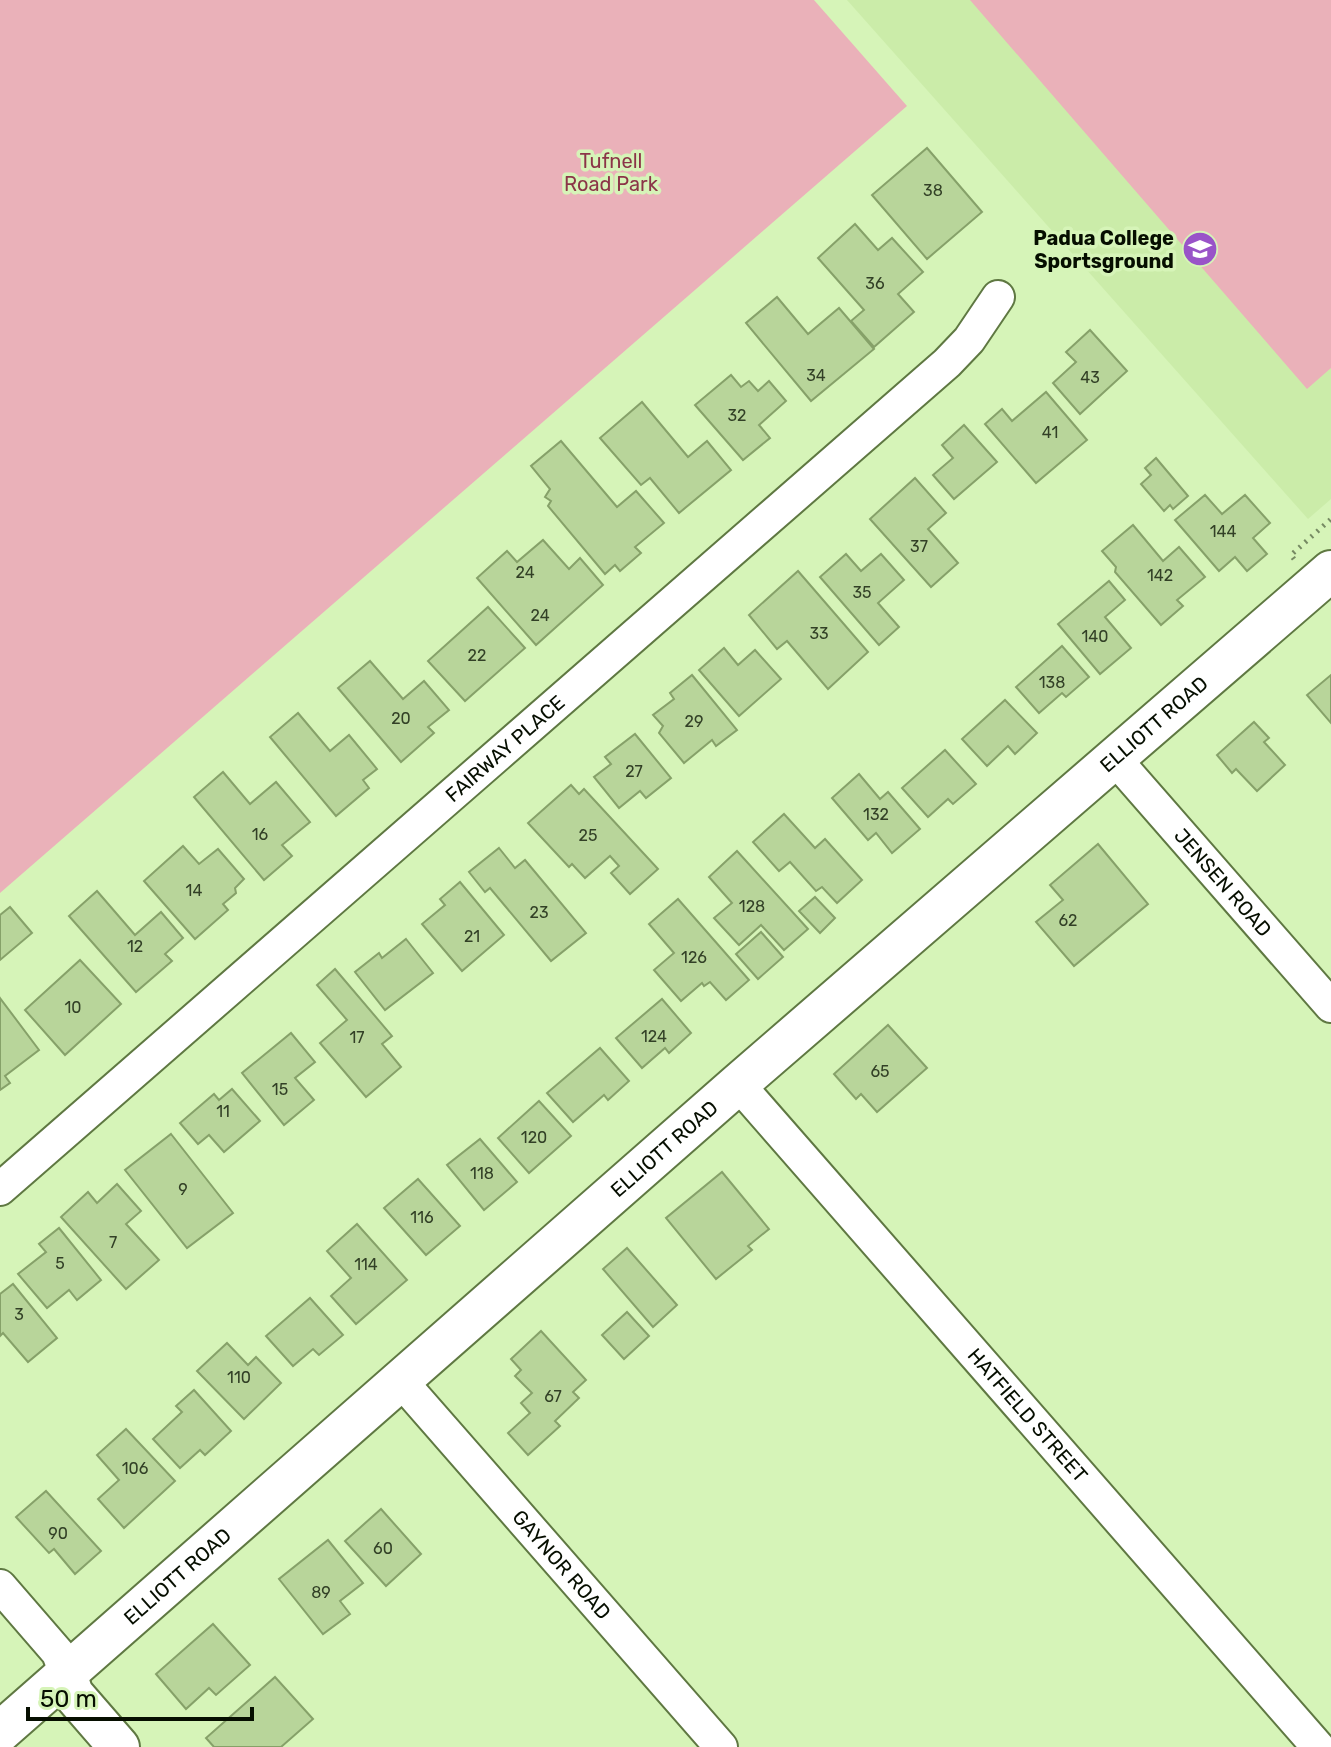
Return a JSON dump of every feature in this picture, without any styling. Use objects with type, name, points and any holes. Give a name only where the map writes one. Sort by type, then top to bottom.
[{"type":"street","name":"FAIRWAY PLACE","points":[[0,1189],[947,363],[969,340],[998,297]]},
{"type":"street","name":"ELLIOTT ROAD","points":[[0,1732],[738,1084],[1331,571]]},
{"type":"street","name":"JENSEN ROAD","points":[[1115,759],[1331,1006]]},
{"type":"street","name":"HATFIELD STREET","points":[[738,1084],[1318,1747]]},
{"type":"street","name":"GAYNOR ROAD","points":[[401,1381],[721,1747]]},
{"type":"street","points":[[0,1586],[58,1653],[73,1694],[119,1747]]},
{"type":"shaded area","name":"Padua College Sportsground","points":[[847,0],[1331,0],[1331,499],[1308,519]]},
{"type":"green space","name":"Tufnell Road Park","points":[[0,0],[814,0],[907,106],[0,893]]},
{"type":"green space","points":[[970,0],[1331,0],[1331,368],[1307,389]]},
{"type":"building","points":[[927,148],[982,212],[927,259],[872,195]]},
{"type":"building","points":[[855,224],[878,250],[892,238],[923,272],[898,294],[914,312],[874,347],[851,321],[864,310],[818,258]]},
{"type":"building","points":[[777,297],[808,334],[839,308],[874,349],[811,401],[746,323]]},
{"type":"building","points":[[1090,330],[1127,371],[1080,414],[1053,383],[1076,362],[1066,352]]},
{"type":"building","points":[[731,375],[741,387],[749,381],[758,391],[769,381],[786,401],[759,425],[770,438],[743,460],[695,405]]},
{"type":"building","points":[[1046,392],[1087,440],[1036,483],[985,424],[1002,409],[1012,421]]},
{"type":"building","points":[[642,402],[688,457],[707,441],[731,470],[679,513],[650,478],[641,485],[600,438]]},
{"type":"building","points":[[964,425],[997,462],[954,499],[933,475],[953,458],[942,445]]},
{"type":"building","points":[[561,441],[617,507],[636,491],[664,523],[635,547],[641,553],[620,571],[615,565],[605,574],[548,506],[551,501],[545,497],[550,489],[531,466]]},
{"type":"building","points":[[1156,458],[1188,496],[1173,509],[1170,505],[1164,511],[1141,484],[1151,475],[1145,468]]},
{"type":"building","points":[[915,478],[946,513],[928,529],[958,563],[931,587],[870,519]]},
{"type":"building","points":[[1205,495],[1222,514],[1245,495],[1270,523],[1253,538],[1267,554],[1247,571],[1235,557],[1219,571],[1175,520]]},
{"type":"building","points":[[1133,525],[1163,561],[1179,547],[1205,577],[1177,600],[1183,606],[1161,625],[1115,572],[1116,567],[1102,551]]},
{"type":"building","points":[[543,540],[569,569],[580,558],[603,585],[536,645],[477,578],[507,551],[517,562]]},
{"type":"building","points":[[846,554],[861,571],[881,554],[904,580],[878,603],[899,627],[879,645],[820,577]]},
{"type":"building","points":[[798,571],[868,652],[828,689],[787,641],[777,649],[749,615]]},
{"type":"building","points":[[1109,581],[1125,600],[1105,617],[1131,648],[1100,674],[1058,624]]},
{"type":"building","points":[[488,607],[525,648],[465,701],[428,661]]},
{"type":"building","points":[[1062,646],[1089,677],[1066,697],[1062,693],[1039,713],[1016,687]]},
{"type":"building","points":[[724,648],[738,665],[755,650],[781,679],[739,716],[699,670]]},
{"type":"building","points":[[370,661],[403,699],[424,681],[449,710],[428,727],[434,733],[401,762],[338,688]]},
{"type":"building","points":[[692,675],[737,730],[716,746],[712,740],[684,763],[659,733],[663,726],[653,715],[674,699],[670,693]]},
{"type":"building","points":[[1331,675],[1331,723],[1307,695]]},
{"type":"building","points":[[1005,700],[1037,733],[1015,754],[1008,746],[987,766],[962,739]]},
{"type":"building","points":[[298,713],[330,751],[349,735],[377,769],[363,780],[369,788],[336,816],[270,737]]},
{"type":"building","points":[[1254,722],[1269,738],[1264,742],[1285,765],[1257,791],[1236,769],[1232,773],[1217,755]]},
{"type":"building","points":[[635,734],[671,778],[646,798],[640,791],[619,808],[594,777],[611,764],[605,757]]},
{"type":"building","points":[[945,750],[976,784],[953,804],[948,799],[928,817],[902,788]]},
{"type":"building","points":[[223,772],[250,804],[276,782],[310,822],[282,845],[292,856],[264,880],[194,797]]},
{"type":"building","points":[[859,774],[880,799],[888,792],[920,829],[892,853],[876,833],[868,840],[832,798]]},
{"type":"building","points":[[571,785],[579,794],[584,789],[658,869],[630,894],[611,873],[619,866],[610,856],[585,878],[572,864],[569,867],[528,823]]},
{"type":"building","points":[[784,814],[815,848],[825,839],[862,880],[837,903],[822,887],[816,891],[790,862],[779,871],[753,842]]},
{"type":"building","points":[[1098,844],[1148,904],[1074,966],[1036,922],[1063,900],[1050,885]]},
{"type":"building","points":[[183,846],[199,864],[218,849],[244,879],[235,888],[236,893],[223,904],[228,910],[195,939],[144,881]]},
{"type":"building","points":[[499,848],[515,868],[525,860],[586,933],[551,961],[490,888],[485,892],[469,872]]},
{"type":"building","points":[[737,851],[808,929],[784,950],[761,925],[739,945],[714,918],[732,903],[709,877]]},
{"type":"building","points":[[460,882],[504,935],[462,971],[422,924],[445,905],[440,899]]},
{"type":"building","points":[[97,891],[135,935],[161,912],[183,938],[165,954],[172,961],[136,992],[69,916]]},
{"type":"building","points":[[815,897],[835,918],[820,933],[799,911]]},
{"type":"building","points":[[678,899],[749,980],[726,1000],[710,982],[704,986],[702,983],[681,1001],[654,970],[674,953],[649,924]]},
{"type":"building","points":[[10,907],[32,933],[0,960],[0,915]]},
{"type":"building","points":[[761,932],[783,957],[758,979],[736,954]]},
{"type":"building","points":[[406,939],[433,973],[385,1010],[355,972],[379,953],[382,958]]},
{"type":"building","points":[[80,960],[121,1004],[65,1055],[25,1010]]},
{"type":"building","points":[[335,969],[392,1036],[382,1044],[401,1067],[366,1097],[320,1043],[347,1020],[317,985]]},
{"type":"building","points":[[0,998],[39,1050],[5,1076],[10,1083],[0,1090]]},
{"type":"building","points":[[662,999],[691,1033],[669,1053],[665,1048],[642,1068],[616,1038]]},
{"type":"building","points":[[888,1025],[927,1068],[877,1112],[861,1094],[856,1099],[834,1074]]},
{"type":"building","points":[[291,1033],[315,1062],[295,1078],[314,1100],[284,1125],[242,1073]]},
{"type":"building","points":[[600,1048],[629,1081],[608,1100],[604,1095],[573,1122],[547,1093]]},
{"type":"building","points":[[232,1089],[260,1121],[224,1152],[209,1135],[198,1144],[180,1123],[214,1094],[219,1100]]},
{"type":"building","points":[[539,1101],[571,1136],[529,1173],[498,1138]]},
{"type":"building","points":[[171,1134],[233,1213],[187,1248],[125,1170]]},
{"type":"building","points":[[480,1139],[517,1182],[484,1210],[447,1165]]},
{"type":"building","points":[[722,1172],[769,1229],[748,1246],[752,1250],[716,1279],[666,1218]]},
{"type":"building","points":[[418,1179],[460,1226],[426,1255],[384,1208]]},
{"type":"building","points":[[117,1184],[141,1211],[126,1224],[159,1260],[126,1289],[61,1217],[88,1192],[97,1203]]},
{"type":"building","points":[[357,1224],[407,1280],[356,1324],[331,1296],[351,1278],[327,1251]]},
{"type":"building","points":[[59,1228],[101,1280],[77,1300],[69,1290],[47,1308],[18,1274],[46,1252],[39,1244]]},
{"type":"building","points":[[627,1248],[677,1305],[653,1327],[603,1269]]},
{"type":"building","points":[[13,1284],[57,1338],[28,1362],[3,1333],[0,1336],[0,1294]]},
{"type":"building","points":[[310,1298],[343,1335],[319,1355],[313,1349],[293,1366],[266,1336]]},
{"type":"building","points":[[627,1312],[649,1336],[624,1359],[602,1335]]},
{"type":"building","points":[[541,1331],[586,1380],[573,1392],[579,1398],[555,1421],[560,1426],[528,1455],[508,1433],[530,1413],[521,1403],[532,1393],[515,1376],[521,1370],[511,1359]]},
{"type":"building","points":[[227,1343],[248,1365],[256,1357],[281,1383],[244,1419],[197,1371]]},
{"type":"building","points":[[194,1390],[231,1431],[205,1455],[200,1450],[180,1468],[153,1439],[182,1412],[176,1406]]},
{"type":"building","points":[[126,1429],[175,1481],[124,1528],[98,1499],[119,1480],[97,1455]]},
{"type":"building","points":[[46,1491],[101,1551],[75,1574],[54,1549],[49,1553],[16,1517]]},
{"type":"building","points":[[381,1509],[421,1554],[386,1586],[345,1541]]},
{"type":"building","points":[[328,1540],[363,1583],[340,1601],[350,1614],[323,1634],[279,1579]]},
{"type":"building","points":[[213,1624],[250,1665],[216,1695],[209,1688],[186,1709],[156,1674]]},
{"type":"building","points":[[275,1677],[313,1719],[281,1747],[214,1747],[206,1738]]},
{"type":"place","name":"Padua College Sportsground","points":[[1200,249]]}]
